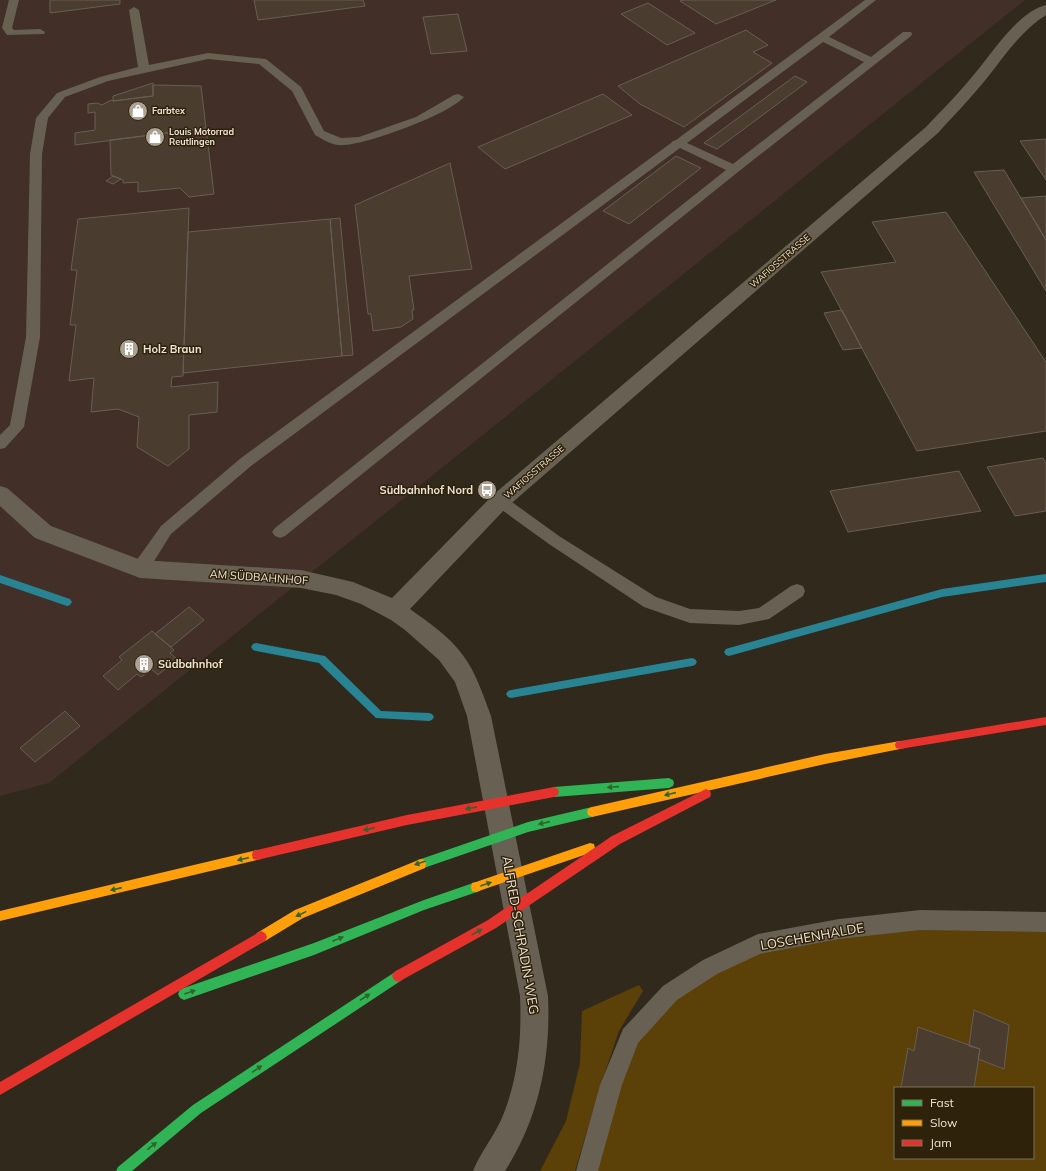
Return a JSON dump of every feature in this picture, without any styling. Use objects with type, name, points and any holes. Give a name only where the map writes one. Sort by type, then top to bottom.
[{"type":"main road","points":[[0,1089],[140,1009],[299,914],[408,868],[528,827],[736,779],[847,755],[1046,721]]},
{"type":"main road","points":[[122,1171],[142,1153],[198,1109],[389,981],[492,924],[616,840],[736,779]]},
{"type":"main road","points":[[0,916],[407,820],[560,791],[736,779]]},
{"type":"main road","points":[[140,1009],[314,949],[424,905],[616,840]]},
{"type":"street","name":"WAFIOSSTRASSE","points":[[395,610],[500,501],[932,130],[981,76],[1011,36],[1023,24],[1046,9]]},
{"type":"street","name":"AM SÜDBAHNHOF","points":[[0,494],[43,532],[140,569],[301,579],[322,582],[363,594],[395,610],[436,643],[457,665],[468,687],[479,716]]},
{"type":"street","name":"ALFRED-SCHRADIN-WEG","points":[[479,716],[534,996],[536,1020],[532,1065],[519,1114],[499,1156],[488,1171]]},
{"type":"lane","points":[[14,0],[7,28],[11,32],[40,32]]},
{"type":"lane","points":[[140,569],[166,530],[246,462],[677,143],[822,38],[871,0]]},
{"type":"lane","points":[[134,10],[144,69]]},
{"type":"lane","points":[[280,532],[734,169],[907,34]]},
{"type":"lane","points":[[822,38],[872,62]]},
{"type":"lane","points":[[0,444],[17,427],[33,337],[36,154],[42,118],[61,95],[104,79],[208,56],[262,61],[297,89],[319,133],[339,142],[362,140],[420,119],[458,97]]},
{"type":"lane","points":[[677,143],[734,169]]},
{"type":"lane","name":"WAFIOSSTRASSE","points":[[500,501],[554,540],[650,602],[690,616],[739,618],[762,614],[797,591]]},
{"type":"lane","name":"LOSCHENHALDE","points":[[587,1171],[611,1085],[630,1036],[670,993],[710,967],[758,944],[839,929],[920,920],[1046,922]]},
{"type":"shaded area","points":[[0,0],[1025,0],[49,783],[0,796]]},
{"type":"shaded area","points":[[920,924],[1046,926],[1046,1171],[591,1171],[632,1038],[673,997],[759,948]]},
{"type":"shaded area","points":[[639,985],[643,991],[619,1031],[602,1081],[575,1171],[540,1171],[566,1121],[580,1063],[582,1011]]},
{"type":"building","points":[[50,0],[120,0],[120,4],[50,13]]},
{"type":"building","points":[[254,0],[363,0],[365,6],[258,20]]},
{"type":"building","points":[[776,0],[716,24],[680,1]]},
{"type":"building","points":[[648,3],[695,33],[667,45],[621,14]]},
{"type":"building","points":[[458,14],[467,51],[431,54],[423,17]]},
{"type":"building","points":[[746,30],[768,45],[753,52],[772,63],[684,127],[640,104],[618,86]]},
{"type":"building","points":[[795,76],[807,82],[717,149],[704,143]]},
{"type":"building","points":[[153,83],[153,96],[113,101],[113,96]]},
{"type":"building","points":[[153,85],[201,86],[206,128],[75,145],[75,133],[95,130],[95,112],[88,113],[88,104],[97,103],[102,105],[111,100],[153,96]]},
{"type":"building","points":[[603,94],[632,115],[505,169],[478,147]]},
{"type":"building","points":[[206,128],[214,194],[189,197],[180,188],[138,192],[138,182],[123,183],[123,180],[111,175],[110,140]]},
{"type":"building","points":[[1046,139],[1046,180],[1020,141]]},
{"type":"building","points":[[676,156],[701,168],[629,224],[603,211]]},
{"type":"building","points":[[450,163],[472,269],[409,276],[414,310],[412,310],[413,319],[401,327],[373,331],[371,314],[368,314],[355,205]]},
{"type":"building","points":[[1004,170],[1046,240],[1046,291],[974,172]]},
{"type":"building","points":[[113,176],[121,179],[113,184],[106,181]]},
{"type":"building","points":[[1046,196],[1046,240],[1021,198]]},
{"type":"building","name":"Holz Braun","points":[[189,208],[183,376],[172,377],[171,387],[218,382],[217,412],[189,415],[189,449],[168,466],[137,447],[139,417],[118,409],[91,412],[94,378],[69,381],[76,325],[70,325],[77,270],[71,270],[78,219]]},
{"type":"building","points":[[946,212],[1046,362],[1046,431],[917,451],[821,272],[896,262],[872,222]]},
{"type":"building","points":[[340,218],[353,355],[342,356],[330,219]]},
{"type":"building","points":[[330,219],[342,356],[183,373],[188,232]]},
{"type":"building","points":[[842,310],[862,348],[843,350],[824,313]]},
{"type":"building","points":[[1043,458],[1046,464],[1046,511],[1015,516],[987,467]]},
{"type":"building","points":[[959,471],[981,511],[848,532],[830,491]]},
{"type":"building","points":[[189,607],[204,620],[171,647],[155,634]]},
{"type":"building","name":"Südbahnhof","points":[[152,631],[174,650],[170,653],[177,659],[158,675],[151,669],[141,677],[137,674],[118,690],[103,676],[122,660],[119,657]]},
{"type":"building","points":[[65,711],[80,726],[35,762],[20,748]]},
{"type":"building","points":[[974,1010],[1009,1025],[1004,1069],[978,1059],[980,1049],[969,1046]]},
{"type":"building","points":[[918,1027],[980,1049],[974,1087],[901,1087],[908,1048],[914,1051]]},
{"type":"waterway","points":[[729,652],[942,593],[1046,578]]},
{"type":"waterway","points":[[0,579],[67,602]]},
{"type":"waterway","points":[[256,647],[322,659],[379,715],[429,717]]},
{"type":"waterway","points":[[511,694],[692,662]]},
{"type":"traffic: fast","points":[[554,792],[669,783]]},
{"type":"traffic: fast","points":[[421,864],[528,827],[592,812]]},
{"type":"traffic: fast","points":[[184,994],[314,949],[424,905],[476,887]]},
{"type":"traffic: fast","points":[[122,1171],[197,1109],[398,976]]},
{"type":"traffic: slow","points":[[592,812],[825,759],[900,745]]},
{"type":"traffic: slow","points":[[476,887],[590,848]]},
{"type":"traffic: slow","points":[[0,916],[257,855]]},
{"type":"traffic: slow","points":[[261,937],[299,914],[421,864]]},
{"type":"traffic: jam","points":[[900,745],[1046,721]]},
{"type":"traffic: jam","points":[[257,855],[407,820],[554,792]]},
{"type":"traffic: jam","points":[[398,976],[492,924],[616,840],[706,794]]},
{"type":"traffic: jam","points":[[0,1089],[261,937]]},
{"type":"place","name":"Farbtex","points":[[138,111]]},
{"type":"place","name":"Louis Motorrad Reutlingen","points":[[155,137]]},
{"type":"place","name":"Holz Braun","points":[[129,349]]},
{"type":"place","name":"Südbahnhof Nord","points":[[487,490]]},
{"type":"place","name":"Südbahnhof","points":[[144,664]]}]
